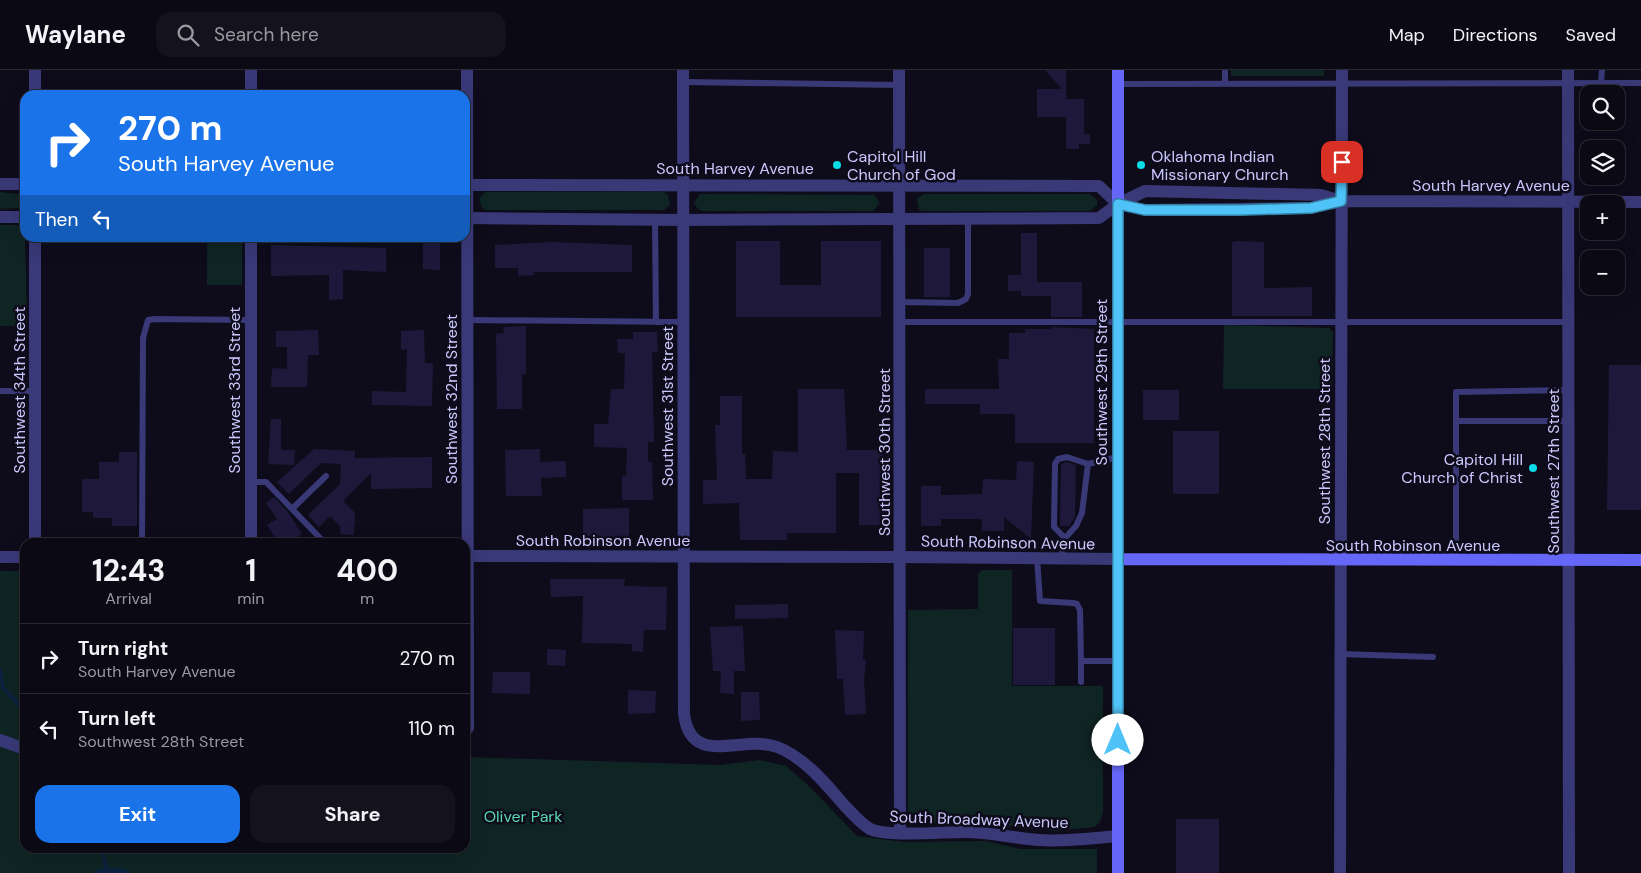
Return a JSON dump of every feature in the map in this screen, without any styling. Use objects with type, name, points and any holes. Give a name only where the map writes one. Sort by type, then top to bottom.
[{"type":"main road","name":"Southwest 29th Street","points":[[1118,70],[1118,872]]},
{"type":"main road","name":"South Robinson Avenue","points":[[1118,559],[1340,561],[1641,560]]},
{"type":"street","points":[[35,70],[35,90]]},
{"type":"street","points":[[251,70],[251,90]]},
{"type":"street","name":"Southwest 32nd Street","points":[[467,70],[467,90]]},
{"type":"street","name":"Southwest 30th Street","points":[[899,70],[900,833]]},
{"type":"street","name":"Southwest 28th Street","points":[[1340,873],[1342,70]]},
{"type":"street","name":"Southwest 27th Street","points":[[1568,70],[1570,202],[1568,873]]},
{"type":"street","name":"Southwest 31st Street","points":[[683,76],[681,220],[684,714],[685,726],[695,739]]},
{"type":"street","points":[[0,184],[20,184]]},
{"type":"street","name":"South Harvey Avenue","points":[[470,185],[899,184],[1099,186],[1118,204],[1145,210],[1311,208],[1341,201],[1641,202]]},
{"type":"street","name":"South Harvey Avenue","points":[[470,218],[681,220],[1099,218],[1118,204],[1145,191],[1322,195],[1341,201]]},
{"type":"street","points":[[0,217],[20,217]]},
{"type":"street","name":"Southwest 34th Street","points":[[35,242],[35,538]]},
{"type":"street","name":"Southwest 33rd Street","points":[[251,242],[251,538]]},
{"type":"street","name":"Southwest 32nd Street","points":[[466,242],[468,320],[466,538]]},
{"type":"street","name":"South Robinson Avenue","points":[[470,556],[900,556],[1118,559]]},
{"type":"street","points":[[0,557],[20,557]]},
{"type":"street","name":"South Broadway Avenue","points":[[695,739],[711,747],[759,743],[783,749],[811,770],[863,824],[877,831],[900,833],[985,832],[1047,840],[1118,836]]},
{"type":"street","points":[[0,740],[20,747]]},
{"type":"lane","points":[[1225,70],[1225,83]]},
{"type":"lane","points":[[1601,83],[1602,70]]},
{"type":"lane","points":[[683,76],[899,85]]},
{"type":"lane","points":[[1118,84],[1641,83]]},
{"type":"lane","points":[[899,302],[958,303],[966,299],[968,294],[968,218]]},
{"type":"lane","points":[[655,220],[656,322]]},
{"type":"lane","points":[[142,538],[145,327],[148,320],[251,320]]},
{"type":"lane","points":[[468,320],[682,322]]},
{"type":"lane","points":[[899,322],[1570,322]]},
{"type":"lane","points":[[1456,561],[1456,392],[1569,390]]},
{"type":"lane","points":[[0,391],[34,391]]},
{"type":"lane","points":[[1456,422],[1569,421]]},
{"type":"lane","points":[[1065,538],[1054,527],[1055,464],[1058,459],[1067,457],[1088,464],[1118,457]]},
{"type":"lane","points":[[1061,558],[1065,538],[1076,526],[1082,513],[1088,464]]},
{"type":"lane","points":[[292,509],[326,476]]},
{"type":"lane","points":[[251,482],[266,482],[320,538]]},
{"type":"lane","points":[[1037,558],[1040,601],[1073,603],[1077,604],[1080,610],[1081,682]]},
{"type":"lane","points":[[1340,654],[1433,657]]},
{"type":"lane","points":[[1081,661],[1118,661]]},
{"type":"green space","points":[[1231,70],[1324,70],[1324,76],[1231,76]]},
{"type":"green space","points":[[0,192],[19,194],[20,204],[18,208],[0,209]]},
{"type":"green space","points":[[485,192],[664,192],[668,195],[670,204],[664,210],[486,210],[482,208],[479,199]]},
{"type":"green space","points":[[700,194],[874,195],[880,203],[873,211],[702,211],[694,203]]},
{"type":"green space","points":[[924,194],[1090,194],[1097,200],[1097,205],[1090,211],[923,211],[919,210],[917,199]]},
{"type":"green space","points":[[0,225],[17,225],[20,226],[20,242],[25,242],[27,326],[0,326]]},
{"type":"green space","points":[[207,242],[242,242],[242,285],[207,285]]},
{"type":"green space","points":[[1224,325],[1329,328],[1333,332],[1332,389],[1223,389]]},
{"type":"green space","points":[[982,570],[1012,570],[1012,686],[1103,686],[1103,812],[1100,822],[1094,827],[1054,831],[987,824],[919,823],[913,822],[908,814],[908,610],[978,609],[978,574]]},
{"type":"green space","name":"Oliver Park","points":[[0,571],[20,571],[20,853],[470,853],[470,757],[720,765],[760,760],[786,766],[811,788],[857,836],[904,842],[986,841],[1020,849],[1097,849],[1097,873],[0,873]]},
{"type":"water","points":[[106,867],[125,869],[132,873],[91,873]]},
{"type":"building","points":[[1045,70],[1066,70],[1066,99],[1084,99],[1084,134],[1090,134],[1090,144],[1079,144],[1079,149],[1066,149],[1066,117],[1037,117],[1037,89],[1062,89]]},
{"type":"building","points":[[1021,233],[1037,233],[1037,282],[1082,282],[1082,317],[1051,317],[1051,296],[1021,296],[1021,291],[1008,291],[1008,275],[1021,275]]},
{"type":"building","points":[[736,241],[780,241],[780,285],[821,285],[821,241],[881,241],[881,317],[736,317]]},
{"type":"building","points":[[423,242],[440,242],[440,270],[423,269]]},
{"type":"building","points":[[553,242],[632,245],[632,272],[534,272],[534,275],[518,276],[518,268],[495,268],[495,245]]},
{"type":"building","points":[[1232,242],[1264,242],[1264,288],[1312,287],[1312,316],[1232,316]]},
{"type":"building","points":[[271,245],[386,248],[386,272],[343,270],[343,299],[329,300],[329,275],[271,276]]},
{"type":"building","points":[[924,248],[950,248],[950,297],[924,297]]},
{"type":"building","points":[[526,326],[526,375],[522,374],[522,409],[497,409],[496,334],[504,333],[503,327]]},
{"type":"building","points":[[1051,327],[1094,329],[1094,443],[1015,443],[1015,414],[980,414],[980,404],[925,404],[925,389],[999,389],[998,359],[1009,359],[1009,333],[1025,333],[1025,329],[1051,329]]},
{"type":"building","points":[[318,330],[319,355],[308,355],[307,387],[271,387],[272,368],[287,369],[287,347],[276,347],[276,331]]},
{"type":"building","points":[[424,330],[425,363],[433,363],[432,406],[372,405],[372,391],[406,392],[407,349],[401,350],[401,331]]},
{"type":"building","points":[[633,332],[657,332],[658,352],[652,352],[654,442],[648,442],[648,462],[652,462],[653,500],[622,500],[622,476],[626,476],[627,448],[594,447],[594,424],[608,424],[611,389],[624,389],[625,353],[618,353],[617,339],[633,339]]},
{"type":"building","points":[[1609,365],[1641,365],[1641,510],[1607,510]]},
{"type":"building","points":[[798,389],[844,389],[847,450],[883,450],[881,525],[859,525],[859,473],[836,473],[836,533],[787,533],[787,540],[740,540],[739,503],[703,504],[703,480],[717,480],[715,425],[720,425],[720,396],[742,396],[742,454],[745,454],[746,479],[772,479],[773,451],[798,452]]},
{"type":"building","points":[[1143,390],[1179,390],[1179,420],[1143,420]]},
{"type":"building","points":[[271,419],[281,419],[281,450],[295,450],[294,465],[268,464]]},
{"type":"building","points":[[1173,431],[1219,431],[1219,494],[1173,494]]},
{"type":"building","points":[[314,449],[355,451],[355,458],[432,457],[432,488],[371,489],[371,473],[343,501],[355,513],[354,535],[340,534],[341,527],[330,516],[319,527],[308,515],[340,484],[341,464],[321,463],[289,494],[277,482]]},
{"type":"building","points":[[540,449],[540,462],[566,461],[566,477],[541,478],[542,496],[506,496],[505,450]]},
{"type":"building","points":[[119,452],[137,452],[137,526],[112,526],[112,518],[93,518],[93,512],[82,512],[82,479],[99,479],[99,462],[119,462]]},
{"type":"building","points":[[1017,461],[1034,462],[1031,539],[1004,517],[1004,531],[982,531],[982,519],[941,519],[941,526],[921,526],[921,486],[941,486],[941,495],[982,494],[983,479],[1016,480]]},
{"type":"building","points":[[1066,462],[1076,465],[1075,517],[1069,526],[1060,526],[1061,464]]},
{"type":"building","points":[[274,497],[287,511],[302,534],[296,538],[275,538],[267,525],[277,519],[266,503]]},
{"type":"building","points":[[629,508],[629,540],[583,541],[583,509]]},
{"type":"building","points":[[550,579],[625,579],[624,586],[667,587],[666,630],[644,630],[643,652],[632,651],[632,644],[582,643],[583,596],[551,597]]},
{"type":"building","points":[[788,604],[788,618],[735,619],[735,605]]},
{"type":"building","points":[[743,626],[745,671],[734,671],[734,694],[720,693],[721,671],[713,671],[710,627]]},
{"type":"building","points":[[1013,628],[1055,628],[1055,685],[1013,685]]},
{"type":"building","points":[[835,630],[864,631],[863,660],[866,660],[864,680],[866,714],[845,715],[843,679],[837,679]]},
{"type":"building","points":[[547,649],[566,650],[565,666],[547,665]]},
{"type":"building","points":[[493,672],[530,672],[530,694],[492,693]]},
{"type":"building","points":[[628,690],[656,691],[655,713],[628,714]]},
{"type":"building","points":[[741,692],[759,692],[760,720],[741,721]]},
{"type":"building","points":[[1176,819],[1219,819],[1219,873],[1176,873]]},
{"type":"waterway","points":[[0,670],[3,688],[20,706]]},
{"type":"waterway","points":[[102,853],[106,867]]},
{"type":"place","name":"Capitol Hill Church of God","points":[[837,165]]},
{"type":"place","name":"Oklahoma Indian Missionary Church","points":[[1141,165]]},
{"type":"place","name":"Capitol Hill Church of Christ","points":[[1533,468]]},
{"type":"route","points":[[1118,740],[1118,204],[1145,210],[1311,208],[1341,201],[1342,162]]}]
